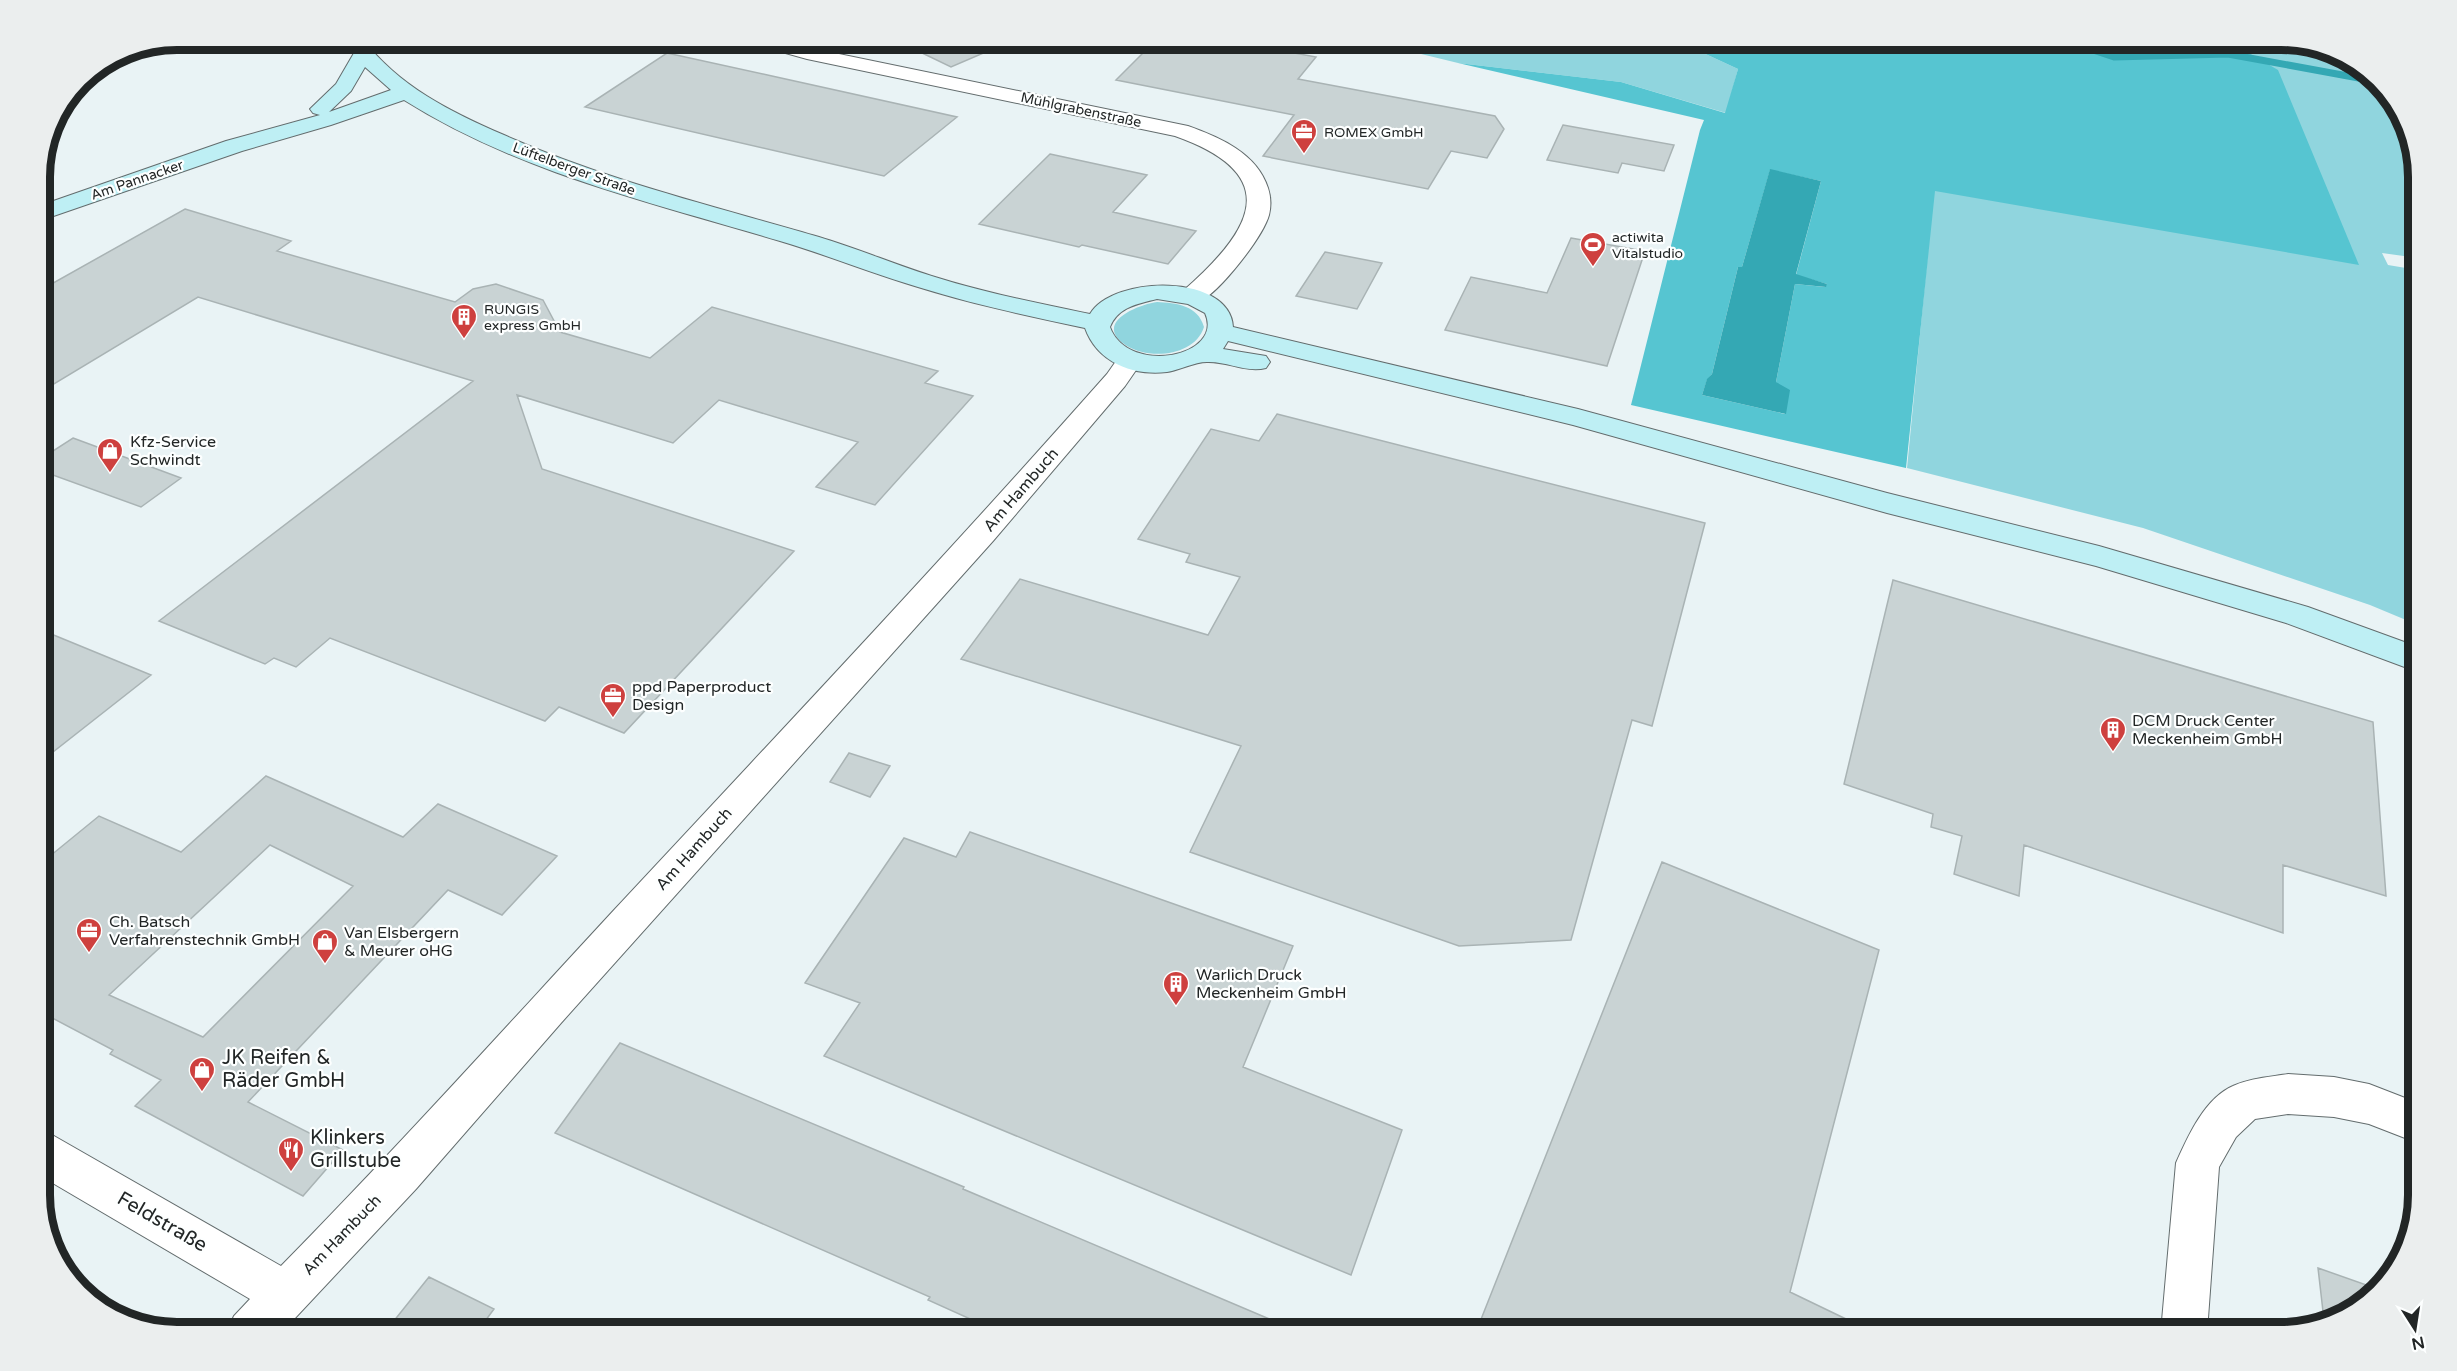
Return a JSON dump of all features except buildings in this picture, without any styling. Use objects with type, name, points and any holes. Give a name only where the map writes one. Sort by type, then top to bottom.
[{"type":"main road","points":[[322,115],[344,87],[357,50]]},
{"type":"main road","name":"Lüftelberger Straße","points":[[362,50],[400,87],[443,115],[529,155],[665,201],[823,247],[942,287],[1104,315]]},
{"type":"main road","name":"Am Pannacker","points":[[50,210],[400,87]]},
{"type":"main road","points":[[322,115],[443,115]]},
{"type":"main road","points":[[1166,292],[1192,296],[1206,303],[1216,312],[1221,321],[1221,332],[1215,343],[1203,353],[1168,364],[1149,364],[1114,354],[1103,345],[1097,334],[1104,315],[1140,294],[1166,292]]},
{"type":"main road","points":[[1221,332],[1578,418],[1887,503],[2099,556],[2297,615],[2407,656]]},
{"type":"main road","points":[[1203,353],[1238,357],[1574,435],[1887,503]]},
{"type":"street","name":"Mühlgrabenstraße","points":[[796,50],[1180,131],[1215,144],[1241,163],[1256,184],[1260,206],[1242,243],[1208,282],[1192,296]]},
{"type":"street","name":"Am Hambuch","points":[[259,1322],[401,1174],[547,1010],[982,534],[1116,380],[1130,360]]},
{"type":"street","points":[[2185,1322],[2198,1163],[2221,1123],[2245,1101],[2288,1094],[2334,1097],[2369,1104],[2408,1119]]},
{"type":"street","name":"Feldstraße","points":[[50,1157],[285,1294]]},
{"type":"shaded area","points":[[1405,50],[1697,50],[1738,69],[1726,113],[1621,82],[1458,63]]},
{"type":"shaded area","points":[[1697,50],[2244,50],[2278,70],[2359,265],[1935,191],[1906,468],[1631,405],[1704,120],[1458,63],[1621,82],[1725,113],[1738,69]],"holes":[[[1770,170],[1821,181],[1796,275],[1827,284],[1825,287],[1795,284],[1776,382],[1785,414],[1702,395],[1707,380],[1712,374],[1738,267],[1742,267]]]},
{"type":"shaded area","points":[[2176,50],[2280,50],[2297,51],[2329,59],[2358,76],[2376,93],[2386,106],[2401,136],[2407,168],[2407,256],[2382,253],[2388,265],[2407,268],[2407,621],[2370,605],[2143,528],[1907,468],[1934,190],[2358,264]]},
{"type":"shaded area","points":[[1770,169],[1821,181],[1796,274],[1827,284],[1826,287],[1795,284],[1776,382],[1790,390],[1786,414],[1702,395],[1707,379],[1712,374],[1738,267],[1742,267]]},
{"type":"shaded area","points":[[1157,302],[1179,305],[1197,314],[1204,327],[1199,337],[1182,349],[1159,354],[1137,350],[1117,338],[1114,330],[1121,317],[1129,311]]},
{"type":"waterway","points":[[2093,50],[2114,57],[2228,54],[2361,78]]},
{"type":"place","name":"ROMEX GmbH","points":[[1304,155]]},
{"type":"place","name":"actiwita Vitalstudio","points":[[1593,268]]},
{"type":"place","name":"RUNGIS express GmbH","points":[[464,340]]},
{"type":"place","name":"Kfz-Service Schwindt","points":[[110,474]]},
{"type":"place","name":"ppd Paperproduct Design","points":[[613,719]]},
{"type":"place","name":"DCM Druck Center Meckenheim GmbH","points":[[2113,753]]},
{"type":"place","name":"Ch. Batsch Verfahrenstechnik GmbH","points":[[89,954]]},
{"type":"place","name":"Van Elsbergern & Meurer oHG","points":[[325,965]]},
{"type":"place","name":"Warlich Druck Meckenheim GmbH","points":[[1176,1007]]},
{"type":"place","name":"JK Reifen & Räder GmbH","points":[[202,1093]]},
{"type":"place","name":"Klinkers Grillstube","points":[[291,1173]]}]
